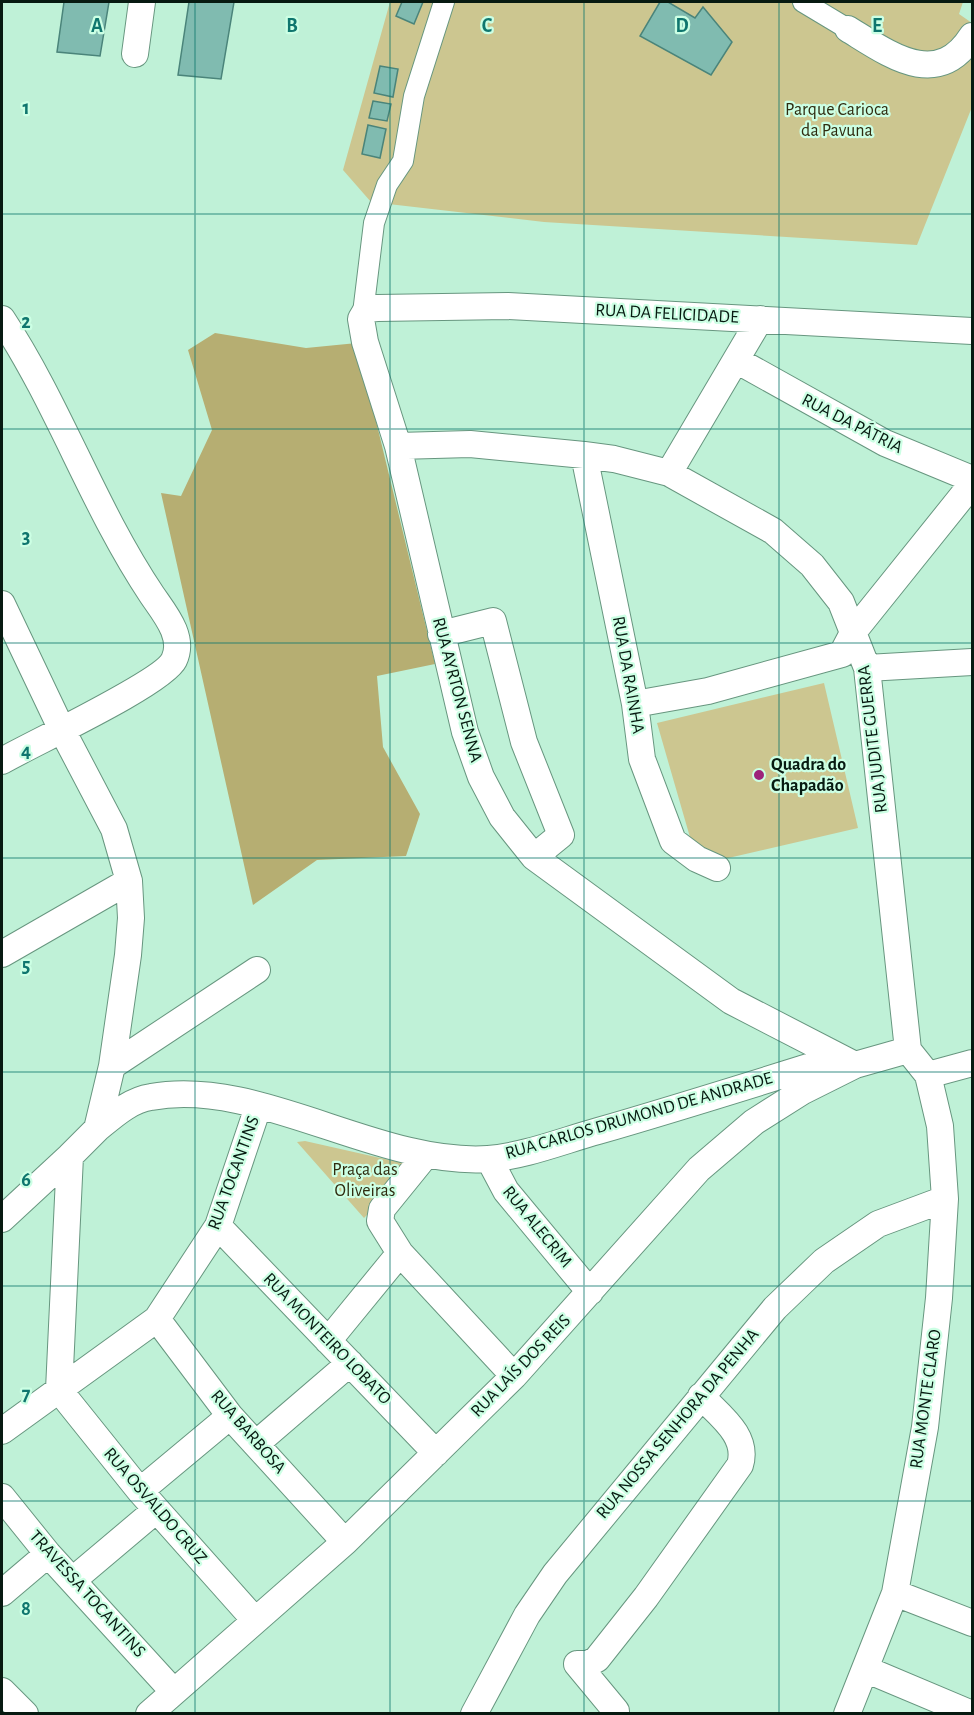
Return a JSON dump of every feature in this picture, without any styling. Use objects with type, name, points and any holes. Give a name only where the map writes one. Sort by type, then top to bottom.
[{"type":"street","points":[[135,54],[142,2]]},
{"type":"street","points":[[363,313],[374,223],[387,185],[402,161],[414,96],[444,2]]},
{"type":"street","points":[[803,2],[896,58],[922,65],[955,56],[972,36]]},
{"type":"street","name":"RUA DA FELICIDADE","points":[[363,313],[377,308],[508,306],[972,331]]},
{"type":"street","name":"RUA AYRTON SENNA","points":[[363,313],[361,326],[398,446],[465,732],[481,777],[502,817],[534,857],[731,1001],[846,1061]]},
{"type":"street","points":[[2,319],[34,370],[59,417],[90,488],[124,554],[171,623],[178,648],[166,672],[139,689],[2,760]]},
{"type":"street","points":[[669,473],[760,319]]},
{"type":"street","name":"RUA DA PÁTRIA","points":[[736,360],[885,443],[972,479]]},
{"type":"street","name":"RUA JUDITE GUERRA","points":[[398,446],[470,444],[584,454],[623,460],[669,473],[773,531],[812,565],[841,602],[867,668],[908,1050]]},
{"type":"street","name":"RUA DA RAINHA","points":[[584,454],[635,704],[642,759],[672,841],[696,859],[717,868]]},
{"type":"street","points":[[635,704],[708,691],[842,654],[854,631],[972,484]]},
{"type":"street","points":[[2,604],[61,728],[114,829],[129,881],[128,955],[111,1066],[97,1129]]},
{"type":"street","points":[[441,634],[493,621],[524,742],[561,835],[534,857]]},
{"type":"street","points":[[867,668],[972,662]]},
{"type":"street","points":[[2,954],[129,881]]},
{"type":"street","points":[[111,1066],[257,970]]},
{"type":"street","points":[[908,1050],[928,1075],[972,1063]]},
{"type":"street","name":"RUA LAÍS DOS REIS","points":[[149,1713],[254,1619],[345,1542],[514,1376],[699,1169],[754,1122],[846,1061],[908,1050]]},
{"type":"street","name":"RUA CARLOS DRUMOND DE ANDRADE","points":[[2,1220],[122,1108],[149,1097],[181,1095],[210,1097],[258,1107],[425,1156],[489,1159],[526,1151],[846,1061]]},
{"type":"street","name":"RUA MONTE CLARO","points":[[847,1713],[895,1593],[925,1427],[939,1298],[945,1199],[940,1126],[928,1075]]},
{"type":"street","name":"RUA TOCANTINS","points":[[2,1431],[157,1319],[218,1226],[258,1107]]},
{"type":"street","points":[[59,1390],[70,1156]]},
{"type":"street","points":[[425,1156],[379,1213],[380,1221],[400,1253],[514,1376]]},
{"type":"street","name":"RUA ALECRIM","points":[[489,1159],[506,1191],[590,1292]]},
{"type":"street","name":"RUA NOSSA SENHORA DA PENHA","points":[[474,1713],[527,1615],[555,1574],[775,1308],[824,1261],[878,1224],[945,1199]]},
{"type":"street","name":"RUA MONTEIRO LOBATO","points":[[218,1226],[436,1453]]},
{"type":"street","points":[[328,1341],[400,1253]]},
{"type":"street","name":"RUA BARBOSA","points":[[157,1319],[230,1416],[345,1542]]},
{"type":"street","points":[[257,1443],[350,1363]]},
{"type":"street","name":"RUA OSVALDO CRUZ","points":[[59,1390],[148,1500],[254,1619]]},
{"type":"street","points":[[613,1713],[616,1711],[577,1664],[588,1664],[597,1659],[639,1606],[740,1465],[743,1455],[742,1444],[734,1432],[701,1396]]},
{"type":"street","points":[[73,1581],[230,1416]]},
{"type":"street","name":"TRAVESSA TOCANTINS","points":[[2,1497],[48,1554],[173,1691]]},
{"type":"street","points":[[2,1593],[48,1554]]},
{"type":"street","points":[[895,1593],[972,1623]]},
{"type":"street","points":[[865,1669],[972,1713]]},
{"type":"street","points":[[2,1691],[25,1713]]},
{"type":"green space","name":"Parque Carioca da Pavuna","points":[[390,2],[963,2],[959,14],[972,23],[972,107],[917,245],[544,222],[371,202],[343,170]]},
{"type":"green space","name":"Quadra do Chapadão","points":[[824,683],[858,828],[698,865],[657,723]]},
{"type":"green space","name":"Praça das Oliveiras","points":[[305,1141],[414,1167],[364,1218],[297,1142]]},
{"type":"shaded area","points":[[215,333],[306,348],[357,343],[435,664],[377,676],[383,747],[420,814],[406,856],[317,860],[253,905],[161,493],[181,496],[212,430],[188,350]]},
{"type":"building","points":[[64,2],[109,2],[100,56],[57,52]]},
{"type":"building","points":[[189,2],[234,2],[221,79],[178,75]]},
{"type":"building","points":[[402,2],[423,2],[414,24],[396,16]]},
{"type":"building","points":[[660,2],[668,2],[695,18],[703,7],[732,42],[711,75],[640,36]]},
{"type":"building","points":[[380,66],[398,69],[393,97],[374,93]]},
{"type":"building","points":[[373,101],[391,104],[387,121],[369,118]]},
{"type":"building","points":[[368,125],[386,129],[380,158],[362,154]]},
{"type":"place","name":"Quadra do Chapadão","points":[[759,775]]}]
